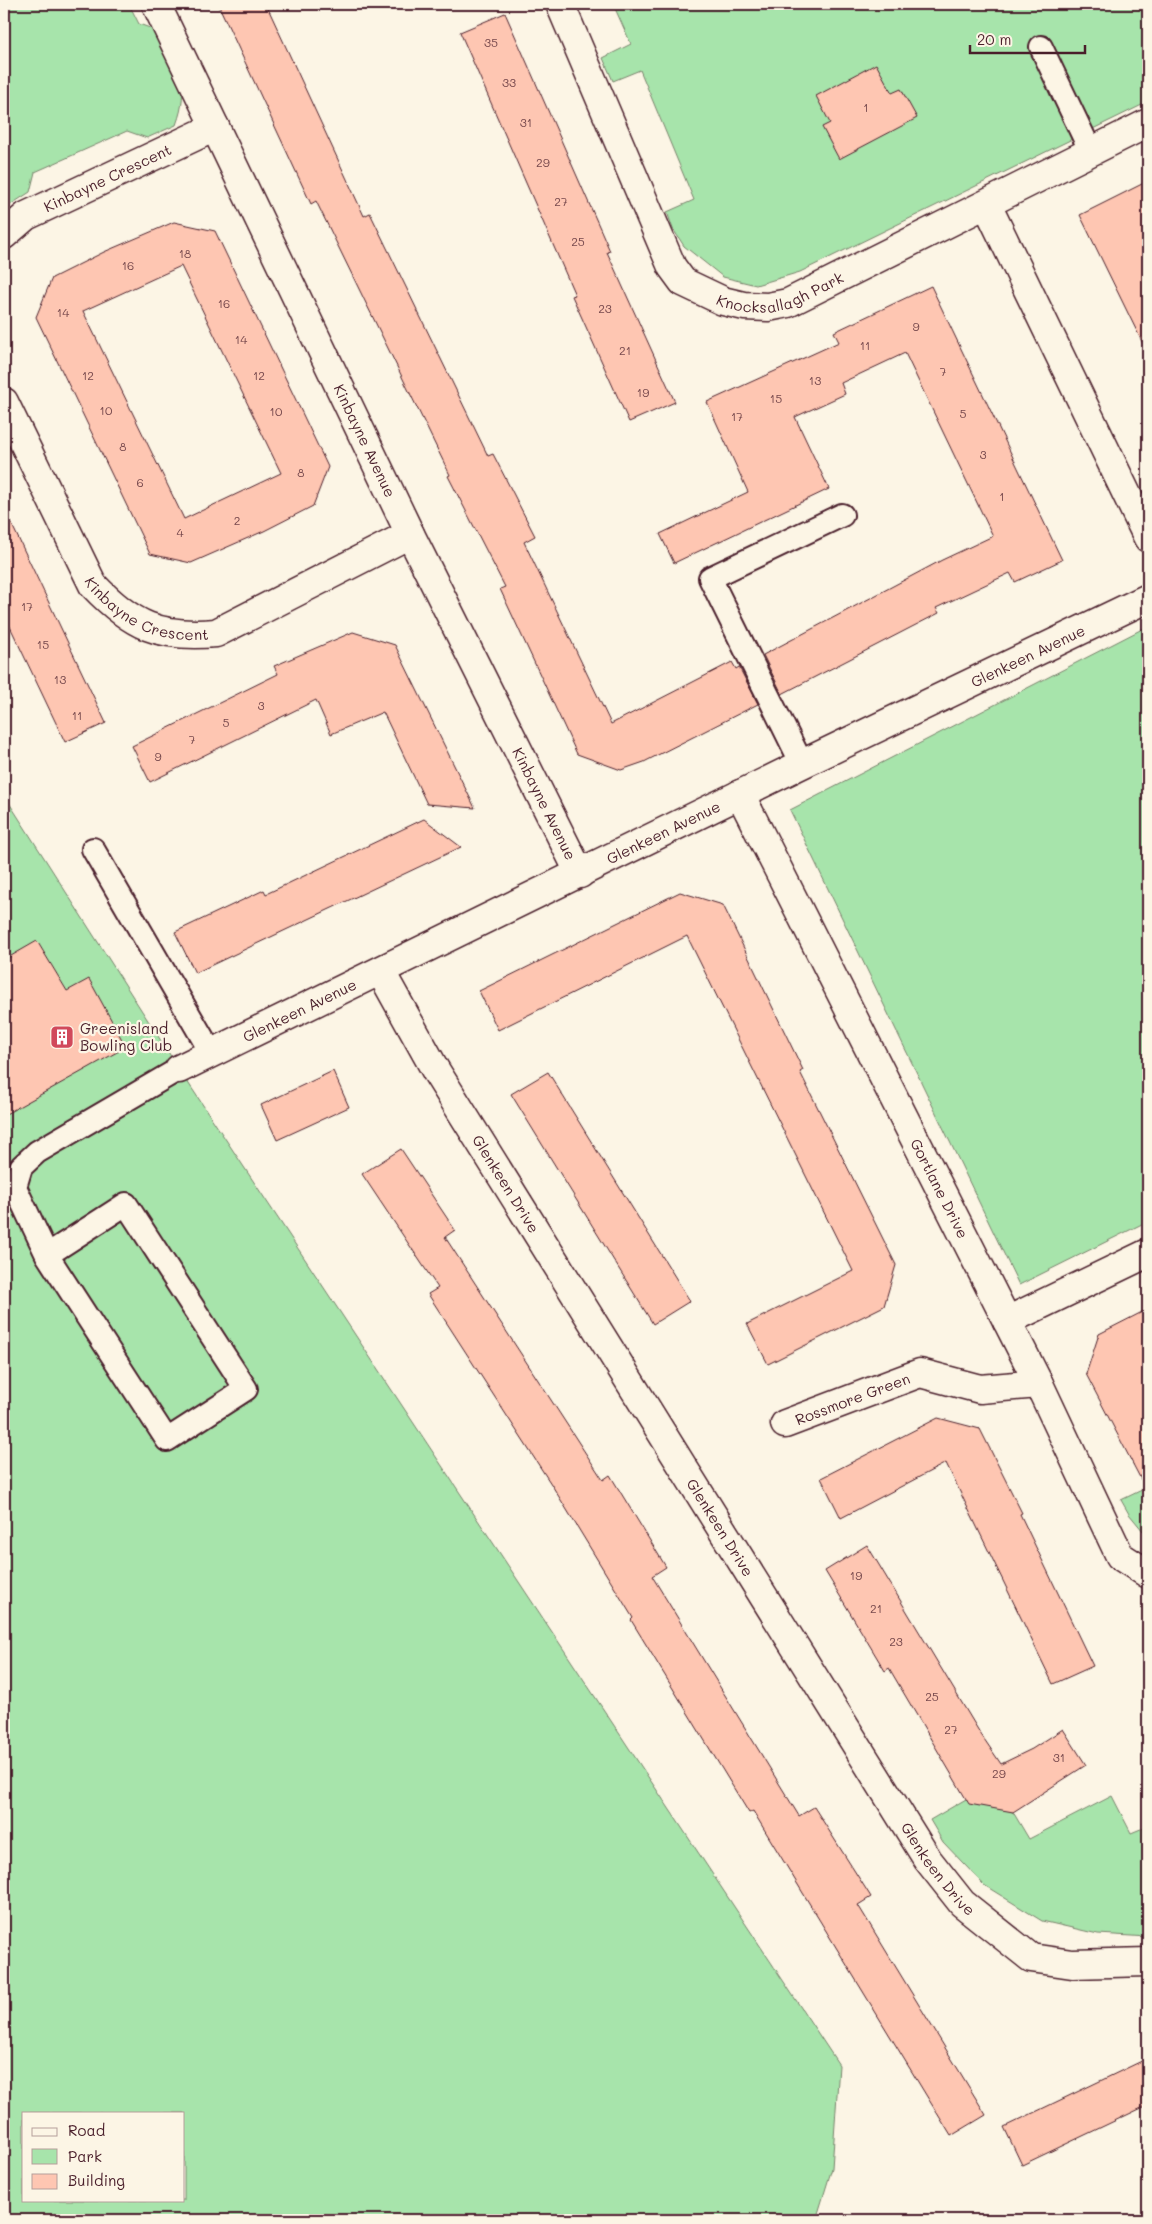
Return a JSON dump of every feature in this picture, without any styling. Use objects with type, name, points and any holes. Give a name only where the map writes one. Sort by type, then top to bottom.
[{"type":"street","name":"Kinbayne Avenue","points":[[156,4],[410,534],[580,874]]},
{"type":"street","name":"Knocksallagh Park","points":[[560,4],[672,267],[683,282],[723,301],[744,306],[768,307],[788,303],[988,205],[1148,123]]},
{"type":"street","name":"Kinbayne Crescent","points":[[4,235],[26,216],[216,127]]},
{"type":"street","points":[[988,205],[1148,538]]},
{"type":"street","name":"Kinbayne Crescent","points":[[4,402],[93,585],[114,607],[138,622],[161,631],[188,636],[216,633],[410,534]]},
{"type":"street","name":"Glenkeen Avenue","points":[[179,1069],[381,972],[740,794],[1148,598]]},
{"type":"street","name":"Gortlane Drive","points":[[740,794],[1039,1384],[1120,1556],[1148,1574]]},
{"type":"street","name":"Glenkeen Drive","points":[[381,972],[441,1079],[928,1860],[962,1903],[1031,1958],[1072,1964],[1148,1962]]},
{"type":"street","points":[[1007,1321],[1148,1253]]},
{"type":"street","name":"Rossmore Green","points":[[786,1424],[920,1373],[980,1389],[1039,1384]]},
{"type":"lane","points":[[1041,47],[1091,152]]},
{"type":"lane","points":[[802,764],[710,578],[842,515]]},
{"type":"lane","points":[[93,849],[212,1054]]},
{"type":"lane","points":[[47,1255],[126,1204],[246,1389],[167,1440],[47,1255],[15,1187],[21,1167],[37,1152],[179,1069]]},
{"type":"green space","points":[[4,4],[129,4],[139,24],[161,32],[177,67],[182,88],[182,99],[176,125],[147,138],[127,131],[35,172],[30,192],[4,209]]},
{"type":"green space","points":[[613,4],[1148,4],[1148,102],[800,272],[756,285],[723,277],[684,246],[673,229],[667,212],[694,200],[640,70],[613,81],[603,58],[631,44]]},
{"type":"green space","points":[[1148,626],[1148,1221],[1019,1285],[790,810]]},
{"type":"green space","points":[[4,795],[179,1069],[839,2065],[832,2168],[816,2220],[4,2220]]},
{"type":"green space","points":[[1148,1487],[1148,1537],[1129,1514],[1121,1500]]},
{"type":"green space","points":[[1112,1796],[1131,1833],[1148,1826],[1148,1937],[1098,1934],[1042,1921],[984,1885],[943,1842],[930,1820],[966,1799],[1013,1812],[1029,1839]]},
{"type":"building","points":[[218,4],[266,4],[364,216],[370,213],[488,456],[493,454],[535,536],[524,542],[611,724],[732,662],[736,669],[739,667],[758,704],[644,762],[621,770],[577,754],[500,589],[505,587],[448,476],[450,475],[316,201],[311,204]]},
{"type":"building","points":[[505,13],[610,251],[607,252],[675,402],[629,422],[572,296],[575,295],[460,32]]},
{"type":"building","points":[[876,64],[892,93],[901,89],[917,118],[839,159],[822,127],[830,123],[816,96]]},
{"type":"building","points":[[1148,181],[1148,354],[1080,215]]},
{"type":"building","points":[[174,222],[215,231],[328,467],[313,506],[264,531],[191,563],[150,554],[36,317],[52,278],[104,252]],"holes":[[[181,266],[281,473],[184,519],[83,311]]]},
{"type":"building","points":[[931,286],[1062,560],[1015,582],[1010,573],[936,608],[939,613],[782,694],[763,655],[942,560],[993,536],[905,353],[841,383],[845,394],[795,417],[829,489],[674,563],[660,534],[748,492],[707,402],[839,342],[834,332]]},
{"type":"building","points":[[4,508],[106,723],[65,742],[4,614]]},
{"type":"building","points":[[353,632],[395,645],[475,808],[427,804],[383,712],[331,734],[316,700],[150,782],[132,746],[278,674],[274,666]]},
{"type":"building","points":[[424,819],[461,847],[195,973],[175,932],[264,890],[266,894]]},
{"type":"building","points":[[680,892],[723,905],[803,1070],[800,1072],[896,1265],[884,1306],[768,1364],[747,1324],[853,1271],[687,936],[498,1030],[479,991]]},
{"type":"building","name":"Greenisland Bowling Club","points":[[37,941],[67,991],[89,979],[126,1047],[4,1115],[4,960]]},
{"type":"building","points":[[333,1071],[349,1107],[277,1140],[261,1105]]},
{"type":"building","points":[[548,1072],[690,1301],[653,1324],[511,1094]]},
{"type":"building","points":[[401,1149],[455,1230],[445,1237],[603,1480],[610,1475],[666,1567],[652,1576],[799,1816],[814,1807],[871,1897],[858,1905],[986,2115],[951,2136],[753,1811],[749,1813],[631,1620],[633,1618],[553,1487],[428,1294],[438,1288],[362,1174]]},
{"type":"building","points":[[1148,1309],[1148,1493],[1086,1374],[1099,1334]]},
{"type":"building","points":[[938,1418],[980,1429],[1022,1513],[1020,1514],[1093,1666],[1053,1684],[946,1463],[841,1518],[821,1478]]},
{"type":"building","points":[[867,1545],[980,1733],[1001,1764],[1032,1749],[1063,1729],[1086,1765],[1013,1812],[969,1804],[889,1668],[885,1671],[825,1571]]},
{"type":"building","points":[[1148,2058],[1148,2105],[1022,2165],[1004,2127]]},
{"type":"place","name":"Greenisland Bowling Club","points":[[62,1037]]}]
